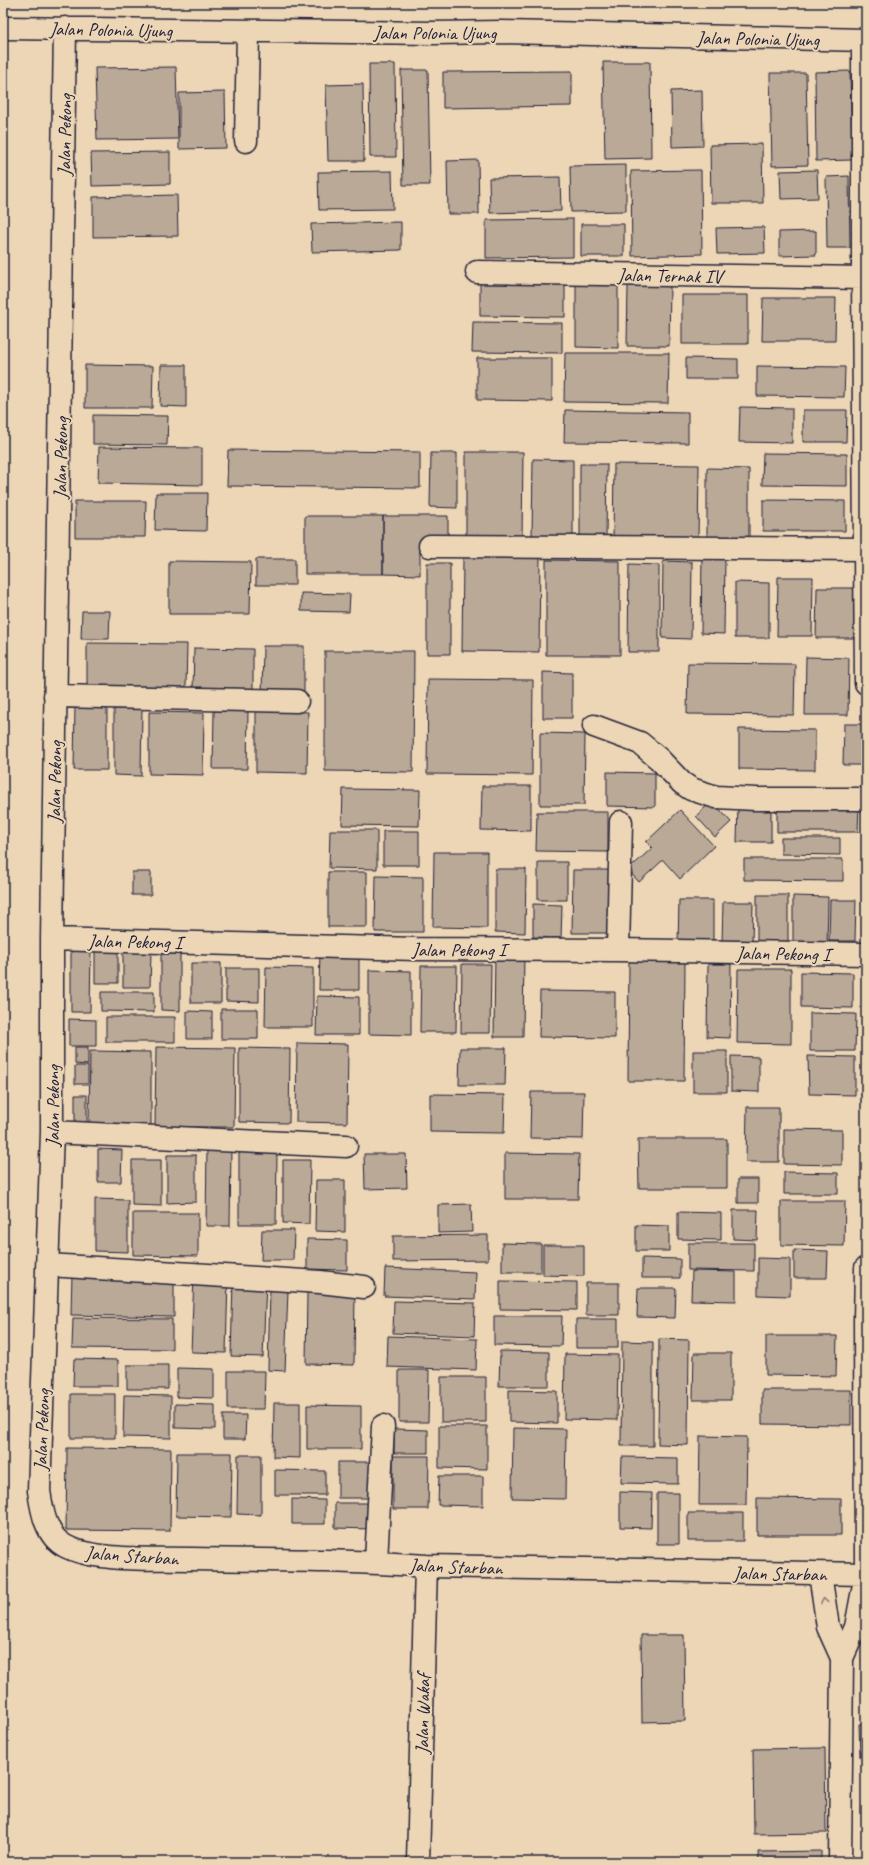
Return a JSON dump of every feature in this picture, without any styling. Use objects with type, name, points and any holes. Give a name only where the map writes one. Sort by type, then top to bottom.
[{"type":"street","name":"Jalan Polonia Ujung","points":[[3,28],[248,32],[500,32],[865,40]]},
{"type":"street","name":"Jalan Pekong","points":[[53,1534],[43,1516],[39,1491],[52,1132],[52,939],[65,28]]},
{"type":"street","points":[[246,141],[248,32]]},
{"type":"street","points":[[865,40],[863,278],[865,342],[866,683]]},
{"type":"street","name":"Jalan Ternak IV","points":[[478,272],[863,278]]},
{"type":"street","points":[[430,546],[865,549]]},
{"type":"street","points":[[55,696],[297,701]]},
{"type":"street","points":[[594,726],[640,743],[659,758],[682,783],[691,789],[716,796],[756,799],[866,799]]},
{"type":"street","points":[[618,950],[621,822]]},
{"type":"street","name":"Jalan Pekong I","points":[[52,939],[416,949],[618,950],[866,954]]},
{"type":"street","points":[[52,1132],[346,1146]]},
{"type":"street","points":[[48,1265],[320,1282],[364,1287]]},
{"type":"street","points":[[840,1862],[842,1658],[856,1627],[866,1574],[866,1268]]},
{"type":"street","points":[[376,1562],[383,1426]]},
{"type":"street","name":"Jalan Starban","points":[[53,1534],[64,1546],[76,1551],[123,1557],[376,1562],[426,1566],[866,1574]]},
{"type":"street","name":"Jalan Wakaf","points":[[418,1862],[426,1566]]},
{"type":"street","points":[[820,1574],[828,1627],[842,1658]]},
{"type":"building","points":[[603,62],[650,62],[651,158],[605,159]]},
{"type":"building","points":[[369,64],[395,64],[396,157],[370,157]]},
{"type":"building","points":[[176,67],[178,139],[97,140],[95,68]]},
{"type":"building","points":[[401,70],[428,70],[430,185],[403,185]]},
{"type":"building","points":[[572,71],[572,106],[443,108],[443,72]]},
{"type":"building","points":[[850,71],[852,160],[816,161],[815,72]]},
{"type":"building","points":[[770,73],[806,73],[808,165],[772,166]]},
{"type":"building","points":[[363,84],[364,161],[328,161],[326,85]]},
{"type":"building","points":[[702,90],[703,146],[672,147],[671,91]]},
{"type":"building","points":[[225,92],[226,148],[179,149],[179,93]]},
{"type":"building","points":[[762,144],[763,203],[711,203],[710,145]]},
{"type":"building","points":[[170,152],[170,184],[92,186],[91,153]]},
{"type":"building","points":[[478,160],[479,214],[448,214],[447,161]]},
{"type":"building","points":[[626,165],[626,211],[571,212],[570,166]]},
{"type":"building","points":[[701,170],[702,254],[632,256],[631,171]]},
{"type":"building","points":[[817,170],[818,198],[781,199],[780,171]]},
{"type":"building","points":[[392,171],[393,209],[319,210],[318,172]]},
{"type":"building","points":[[849,176],[850,248],[827,248],[826,177]]},
{"type":"building","points":[[560,177],[561,211],[490,213],[489,178]]},
{"type":"building","points":[[177,195],[178,236],[93,237],[93,197]]},
{"type":"building","points":[[573,219],[573,257],[486,258],[486,220]]},
{"type":"building","points":[[401,222],[401,250],[312,252],[311,224]]},
{"type":"building","points":[[581,224],[624,224],[624,256],[581,256]]},
{"type":"building","points":[[764,227],[765,253],[717,254],[716,228]]},
{"type":"building","points":[[816,231],[816,255],[779,256],[779,232]]},
{"type":"building","points":[[480,279],[565,280],[565,317],[480,316]]},
{"type":"building","points":[[576,279],[618,280],[618,348],[576,347]]},
{"type":"building","points":[[628,285],[670,285],[669,346],[627,346]]},
{"type":"building","points":[[682,295],[748,295],[748,344],[682,344]]},
{"type":"building","points":[[763,298],[836,298],[835,341],[762,341]]},
{"type":"building","points":[[473,322],[562,323],[562,353],[472,352]]},
{"type":"building","points":[[565,353],[669,353],[668,403],[564,402]]},
{"type":"building","points":[[477,358],[552,358],[552,401],[477,400]]},
{"type":"building","points":[[686,358],[738,359],[738,379],[686,379]]},
{"type":"building","points":[[85,365],[153,366],[152,408],[85,408]]},
{"type":"building","points":[[161,365],[186,365],[186,407],[160,406]]},
{"type":"building","points":[[757,366],[845,367],[844,397],[757,396]]},
{"type":"building","points":[[740,407],[792,408],[792,443],[739,442]]},
{"type":"building","points":[[565,410],[688,412],[688,443],[564,442]]},
{"type":"building","points":[[803,410],[847,410],[846,442],[803,442]]},
{"type":"building","points":[[93,415],[168,416],[167,445],[93,444]]},
{"type":"building","points":[[99,447],[202,448],[202,485],[98,483]]},
{"type":"building","points":[[228,450],[420,452],[420,488],[227,486]]},
{"type":"building","points":[[466,452],[523,452],[522,540],[466,539]]},
{"type":"building","points":[[431,453],[457,453],[457,508],[430,507]]},
{"type":"building","points":[[763,453],[847,454],[847,486],[762,485]]},
{"type":"building","points":[[533,459],[573,460],[573,538],[532,538]]},
{"type":"building","points":[[580,464],[607,464],[606,537],[580,537]]},
{"type":"building","points":[[614,464],[699,465],[698,542],[613,541]]},
{"type":"building","points":[[707,468],[749,469],[749,538],[707,538]]},
{"type":"building","points":[[156,493],[207,493],[206,531],[155,530]]},
{"type":"building","points":[[763,500],[845,501],[845,531],[763,531]]},
{"type":"building","points":[[75,501],[146,501],[145,537],[75,537]]},
{"type":"building","points":[[305,516],[383,516],[383,574],[305,574]]},
{"type":"building","points":[[383,516],[448,516],[448,540],[420,540],[420,575],[383,574]]},
{"type":"building","points":[[702,555],[725,555],[724,634],[701,633]]},
{"type":"building","points":[[463,557],[540,558],[539,652],[462,651]]},
{"type":"building","points":[[256,559],[295,559],[295,585],[256,585]]},
{"type":"building","points":[[546,560],[620,561],[620,655],[546,655]]},
{"type":"building","points":[[169,561],[251,562],[250,614],[169,614]]},
{"type":"building","points":[[663,561],[692,562],[691,639],[662,638]]},
{"type":"building","points":[[427,563],[450,563],[450,654],[427,654]]},
{"type":"building","points":[[629,564],[659,565],[659,652],[628,652]]},
{"type":"building","points":[[778,577],[813,577],[812,636],[777,636]]},
{"type":"building","points":[[735,582],[769,583],[769,638],[735,638]]},
{"type":"building","points":[[817,588],[860,588],[859,638],[816,638]]},
{"type":"building","points":[[301,593],[350,594],[349,612],[301,611]]},
{"type":"building","points":[[82,611],[110,611],[109,639],[81,639]]},
{"type":"building","points":[[87,643],[187,644],[186,688],[87,687]]},
{"type":"building","points":[[263,646],[304,646],[304,696],[262,696]]},
{"type":"building","points":[[194,648],[253,649],[253,692],[193,691]]},
{"type":"building","points":[[325,651],[414,651],[413,772],[325,771]]},
{"type":"building","points":[[806,657],[849,658],[848,715],[805,715]]},
{"type":"building","points":[[688,663],[795,664],[794,715],[687,714]]},
{"type":"building","points":[[543,672],[572,673],[572,718],[543,718]]},
{"type":"building","points":[[428,679],[533,680],[532,775],[427,774]]},
{"type":"building","points":[[75,704],[107,704],[107,770],[74,770]]},
{"type":"building","points":[[114,709],[142,709],[141,776],[114,775]]},
{"type":"building","points":[[214,711],[248,711],[247,769],[213,769]]},
{"type":"building","points":[[256,711],[308,712],[307,773],[256,772]]},
{"type":"building","points":[[149,712],[204,713],[203,775],[149,774]]},
{"type":"building","points":[[844,724],[863,724],[863,765],[843,765]]},
{"type":"building","points":[[739,729],[815,730],[815,770],[739,769]]},
{"type":"building","points":[[540,733],[585,734],[584,805],[540,805]]},
{"type":"building","points":[[607,772],[655,773],[655,807],[607,806]]},
{"type":"building","points":[[482,786],[531,786],[531,831],[481,830]]},
{"type":"building","points":[[343,789],[420,790],[419,826],[342,825]]},
{"type":"building","points":[[712,801],[731,822],[715,837],[696,816]]},
{"type":"building","points":[[777,803],[859,804],[858,832],[777,832]]},
{"type":"building","points":[[738,805],[771,805],[771,842],[737,842]]},
{"type":"building","points":[[680,810],[714,846],[680,879],[663,860],[639,882],[628,870],[652,848],[646,842]]},
{"type":"building","points":[[537,812],[608,812],[608,852],[536,851]]},
{"type":"building","points":[[330,830],[377,830],[377,869],[329,868]]},
{"type":"building","points":[[383,831],[419,831],[419,865],[383,865]]},
{"type":"building","points":[[781,838],[840,838],[840,855],[781,854]]},
{"type":"building","points":[[434,852],[487,852],[487,928],[433,927]]},
{"type":"building","points":[[744,859],[843,859],[843,881],[744,880]]},
{"type":"building","points":[[538,862],[567,862],[567,900],[538,900]]},
{"type":"building","points":[[495,869],[526,869],[525,933],[495,932]]},
{"type":"building","points":[[573,870],[609,870],[608,933],[572,933]]},
{"type":"building","points":[[132,872],[151,872],[151,895],[132,895]]},
{"type":"building","points":[[328,872],[367,872],[367,927],[328,927]]},
{"type":"building","points":[[376,876],[423,877],[423,932],[375,932]]},
{"type":"building","points":[[757,895],[788,895],[788,945],[757,945]]},
{"type":"building","points":[[793,896],[828,897],[827,948],[793,948]]},
{"type":"building","points":[[679,900],[713,900],[713,944],[678,944]]},
{"type":"building","points":[[830,900],[856,900],[855,941],[829,941]]},
{"type":"building","points":[[723,902],[753,902],[752,945],[722,944]]},
{"type":"building","points":[[533,904],[562,905],[561,938],[533,937]]},
{"type":"building","points":[[95,943],[118,943],[118,983],[95,983]]},
{"type":"building","points":[[71,947],[91,947],[90,1012],[71,1012]]},
{"type":"building","points":[[495,951],[524,951],[523,1037],[494,1037]]},
{"type":"building","points":[[123,952],[151,952],[150,987],[123,987]]},
{"type":"building","points":[[320,952],[359,953],[359,990],[319,990]]},
{"type":"building","points":[[161,954],[180,954],[180,1011],[161,1010]]},
{"type":"building","points":[[629,960],[685,960],[684,1081],[628,1081]]},
{"type":"building","points":[[191,963],[221,963],[221,1003],[191,1003]]},
{"type":"building","points":[[462,964],[491,964],[490,1033],[461,1033]]},
{"type":"building","points":[[708,964],[731,964],[730,1038],[707,1037]]},
{"type":"building","points":[[421,966],[457,966],[456,1032],[420,1032]]},
{"type":"building","points":[[266,967],[313,968],[313,1027],[265,1027]]},
{"type":"building","points":[[226,968],[259,968],[259,1002],[226,1001]]},
{"type":"building","points":[[738,969],[791,969],[791,1044],[737,1043]]},
{"type":"building","points":[[369,970],[411,971],[411,1035],[369,1034]]},
{"type":"building","points":[[801,972],[853,973],[853,1008],[801,1007]]},
{"type":"building","points":[[540,991],[615,992],[615,1038],[539,1037]]},
{"type":"building","points":[[101,992],[154,992],[154,1012],[101,1011]]},
{"type":"building","points":[[317,996],[359,997],[359,1035],[316,1035]]},
{"type":"building","points":[[221,1009],[258,1009],[258,1039],[221,1039]]},
{"type":"building","points":[[187,1011],[212,1012],[212,1039],[187,1039]]},
{"type":"building","points":[[810,1013],[856,1014],[855,1051],[810,1051]]},
{"type":"building","points":[[106,1017],[175,1017],[175,1042],[106,1042]]},
{"type":"building","points":[[69,1019],[96,1020],[96,1046],[69,1046]]},
{"type":"building","points":[[297,1043],[348,1044],[347,1123],[296,1122]]},
{"type":"building","points":[[75,1047],[88,1047],[88,1065],[75,1064]]},
{"type":"building","points":[[156,1047],[235,1048],[234,1127],[155,1127]]},
{"type":"building","points":[[239,1048],[290,1049],[289,1123],[239,1122]]},
{"type":"building","points":[[460,1048],[506,1048],[505,1085],[459,1085]]},
{"type":"building","points":[[90,1051],[151,1052],[151,1126],[89,1125]]},
{"type":"building","points":[[693,1051],[727,1051],[727,1092],[693,1092]]},
{"type":"building","points":[[731,1056],[759,1057],[759,1092],[731,1091]]},
{"type":"building","points":[[808,1056],[855,1057],[855,1095],[809,1094]]},
{"type":"building","points":[[75,1066],[88,1066],[88,1084],[75,1084]]},
{"type":"building","points":[[531,1092],[584,1092],[583,1139],[530,1138]]},
{"type":"building","points":[[430,1094],[505,1095],[504,1133],[430,1132]]},
{"type":"building","points":[[75,1095],[87,1095],[87,1124],[75,1124]]},
{"type":"building","points":[[747,1107],[779,1107],[779,1162],[746,1162]]},
{"type":"building","points":[[784,1129],[842,1130],[842,1165],[784,1164]]},
{"type":"building","points":[[638,1139],[727,1139],[727,1188],[639,1188]]},
{"type":"building","points":[[207,1146],[231,1146],[230,1226],[206,1226]]},
{"type":"building","points":[[98,1149],[122,1150],[121,1182],[98,1182]]},
{"type":"building","points":[[239,1151],[277,1152],[276,1224],[239,1224]]},
{"type":"building","points":[[505,1153],[579,1154],[578,1199],[505,1199]]},
{"type":"building","points":[[364,1154],[406,1154],[407,1188],[365,1189]]},
{"type":"building","points":[[167,1155],[196,1155],[196,1202],[167,1203]]},
{"type":"building","points":[[132,1160],[161,1160],[161,1206],[132,1205]]},
{"type":"building","points":[[283,1160],[310,1160],[309,1224],[283,1223]]},
{"type":"building","points":[[784,1172],[838,1173],[838,1194],[784,1194]]},
{"type":"building","points":[[738,1179],[758,1179],[758,1203],[738,1203]]},
{"type":"building","points":[[316,1180],[345,1180],[345,1232],[315,1231]]},
{"type":"building","points":[[95,1199],[128,1200],[128,1252],[95,1251]]},
{"type":"building","points":[[781,1201],[845,1201],[844,1246],[781,1245]]},
{"type":"building","points":[[471,1204],[472,1232],[438,1233],[438,1205]]},
{"type":"building","points":[[733,1210],[758,1210],[757,1240],[733,1239]]},
{"type":"building","points":[[678,1212],[721,1213],[721,1240],[678,1239]]},
{"type":"building","points":[[133,1213],[198,1213],[198,1256],[133,1255]]},
{"type":"building","points":[[636,1225],[669,1226],[669,1251],[636,1251]]},
{"type":"building","points":[[262,1230],[294,1230],[293,1260],[261,1260]]},
{"type":"building","points":[[488,1235],[488,1260],[393,1261],[393,1236]]},
{"type":"building","points":[[307,1239],[347,1240],[347,1270],[307,1269]]},
{"type":"building","points":[[502,1243],[541,1244],[541,1272],[502,1272]]},
{"type":"building","points":[[688,1243],[754,1243],[754,1271],[688,1270]]},
{"type":"building","points":[[543,1245],[584,1245],[584,1276],[543,1275]]},
{"type":"building","points":[[794,1250],[828,1251],[827,1278],[794,1278]]},
{"type":"building","points":[[642,1258],[680,1259],[680,1278],[642,1278]]},
{"type":"building","points":[[758,1258],[790,1259],[790,1296],[758,1295]]},
{"type":"building","points":[[385,1268],[476,1272],[475,1299],[384,1296]]},
{"type":"building","points":[[692,1271],[736,1272],[736,1301],[691,1300]]},
{"type":"building","points":[[72,1273],[174,1274],[174,1317],[71,1315]]},
{"type":"building","points":[[194,1277],[228,1278],[226,1353],[191,1352]]},
{"type":"building","points":[[233,1281],[266,1282],[263,1357],[231,1356]]},
{"type":"building","points":[[500,1281],[577,1282],[577,1310],[500,1309]]},
{"type":"building","points":[[586,1283],[619,1283],[619,1315],[586,1315]]},
{"type":"building","points":[[638,1288],[676,1288],[675,1318],[637,1317]]},
{"type":"building","points":[[270,1289],[288,1290],[285,1371],[268,1370]]},
{"type":"building","points":[[307,1292],[355,1292],[354,1365],[306,1364]]},
{"type":"building","points":[[394,1301],[475,1303],[474,1336],[393,1333]]},
{"type":"building","points":[[494,1316],[562,1316],[561,1346],[494,1345]]},
{"type":"building","points":[[73,1318],[172,1319],[172,1349],[72,1348]]},
{"type":"building","points":[[576,1319],[618,1319],[618,1348],[576,1348]]},
{"type":"building","points":[[388,1336],[477,1339],[476,1370],[387,1367]]},
{"type":"building","points":[[766,1336],[837,1336],[836,1376],[766,1375]]},
{"type":"building","points":[[659,1339],[689,1340],[688,1445],[658,1444]]},
{"type":"building","points":[[622,1341],[653,1342],[653,1446],[621,1446]]},
{"type":"building","points":[[500,1351],[549,1352],[549,1386],[499,1386]]},
{"type":"building","points":[[694,1353],[731,1353],[731,1400],[693,1400]]},
{"type":"building","points":[[565,1354],[618,1355],[617,1420],[564,1419]]},
{"type":"building","points":[[74,1359],[118,1360],[118,1386],[73,1386]]},
{"type":"building","points":[[127,1365],[168,1365],[168,1389],[127,1389]]},
{"type":"building","points":[[177,1368],[214,1369],[214,1398],[177,1397]]},
{"type":"building","points":[[399,1370],[429,1370],[428,1422],[399,1422]]},
{"type":"building","points":[[228,1371],[265,1371],[264,1409],[228,1409]]},
{"type":"building","points":[[441,1377],[486,1377],[486,1422],[441,1422]]},
{"type":"building","points":[[509,1390],[557,1391],[557,1423],[509,1422]]},
{"type":"building","points":[[762,1390],[851,1390],[851,1425],[762,1424]]},
{"type":"building","points":[[71,1394],[115,1394],[115,1438],[71,1438]]},
{"type":"building","points":[[124,1395],[171,1396],[171,1438],[123,1437]]},
{"type":"building","points":[[274,1403],[300,1403],[300,1458],[273,1457]]},
{"type":"building","points":[[175,1404],[215,1405],[215,1429],[175,1428]]},
{"type":"building","points":[[307,1405],[361,1406],[361,1449],[307,1449]]},
{"type":"building","points":[[223,1415],[246,1415],[245,1439],[223,1439]]},
{"type":"building","points":[[439,1426],[487,1426],[487,1469],[439,1468]]},
{"type":"building","points":[[513,1428],[566,1429],[565,1499],[512,1498]]},
{"type":"building","points":[[394,1429],[428,1430],[428,1453],[394,1453]]},
{"type":"building","points":[[700,1436],[747,1437],[746,1505],[699,1505]]},
{"type":"building","points":[[67,1448],[171,1449],[170,1531],[66,1530]]},
{"type":"building","points":[[177,1453],[232,1453],[231,1517],[176,1516]]},
{"type":"building","points":[[238,1455],[261,1455],[261,1515],[237,1514]]},
{"type":"building","points":[[393,1456],[429,1456],[428,1509],[393,1509]]},
{"type":"building","points":[[622,1457],[678,1458],[678,1484],[621,1483]]},
{"type":"building","points":[[338,1462],[371,1462],[371,1498],[338,1498]]},
{"type":"building","points":[[275,1470],[325,1471],[325,1495],[275,1495]]},
{"type":"building","points":[[439,1476],[483,1476],[483,1506],[438,1505]]},
{"type":"building","points":[[620,1492],[652,1493],[651,1528],[620,1527]]},
{"type":"building","points":[[657,1493],[679,1493],[679,1544],[657,1544]]},
{"type":"building","points":[[757,1498],[841,1499],[841,1535],[757,1535]]},
{"type":"building","points":[[292,1499],[325,1500],[325,1524],[292,1524]]},
{"type":"building","points":[[335,1503],[371,1503],[371,1529],[335,1528]]},
{"type":"building","points":[[688,1513],[743,1513],[743,1541],[688,1541]]},
{"type":"building","points":[[641,1635],[684,1635],[685,1721],[642,1722]]},
{"type":"building","points":[[859,1724],[866,1724],[866,1757],[860,1757]]},
{"type":"building","points":[[825,1748],[826,1833],[754,1834],[753,1749]]},
{"type":"building","points":[[821,1851],[821,1862],[759,1862],[758,1852]]}]
